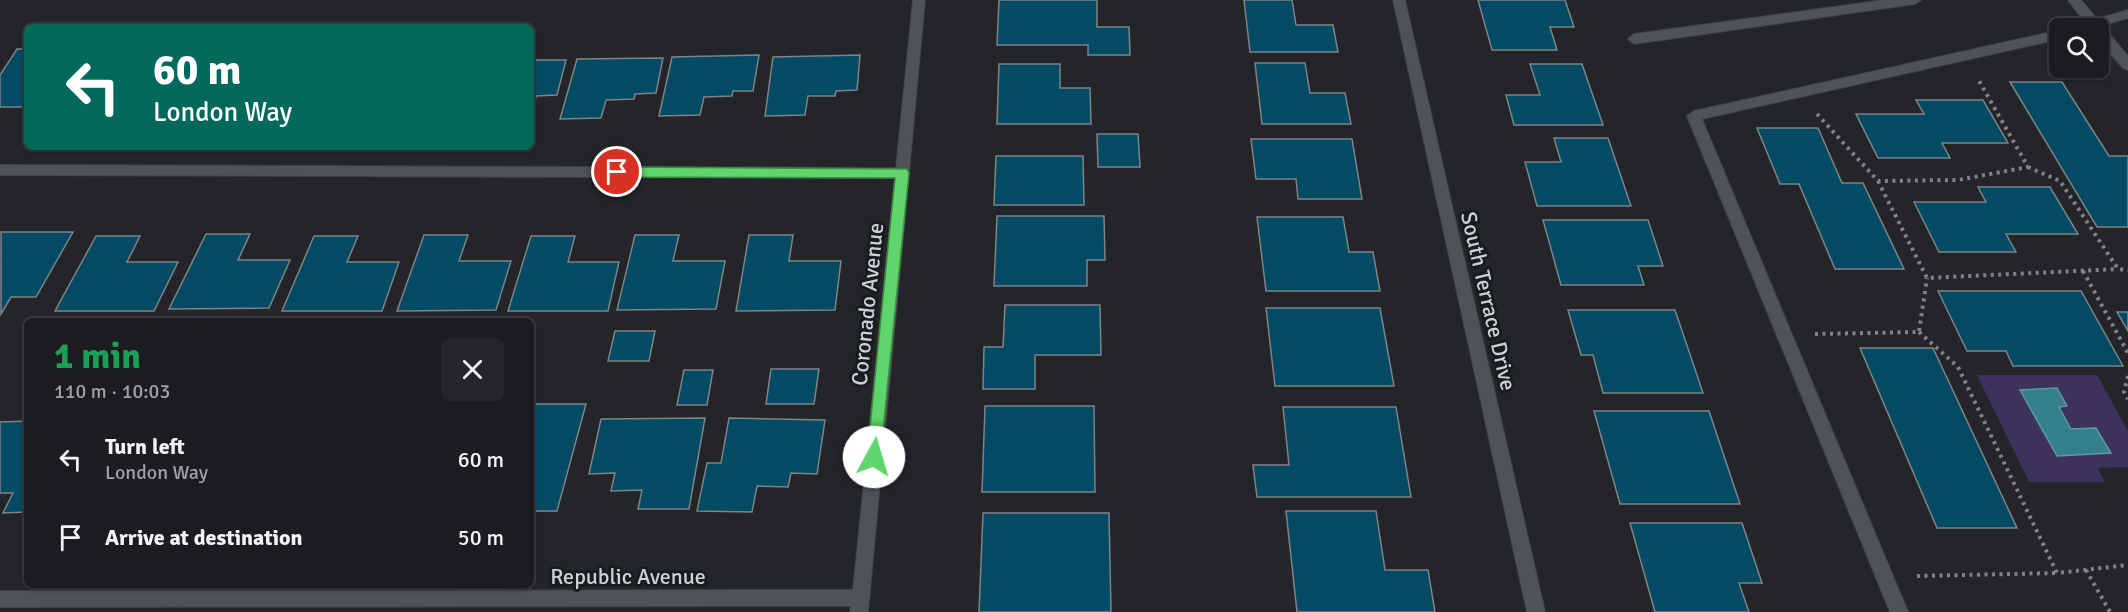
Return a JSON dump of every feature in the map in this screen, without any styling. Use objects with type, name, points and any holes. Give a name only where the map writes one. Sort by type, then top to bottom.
[{"type":"street","name":"Coronado Avenue","points":[[860,605],[919,0]]},
{"type":"street","name":"South Terrace Drive","points":[[1399,0],[1536,612]]},
{"type":"street","points":[[1634,39],[1915,0]]},
{"type":"street","points":[[2074,0],[2086,18]]},
{"type":"street","points":[[2109,21],[2128,14]]},
{"type":"street","points":[[1899,612],[1694,116],[1795,89],[1965,57],[2049,37]]},
{"type":"street","points":[[2109,45],[2128,65]]},
{"type":"street","points":[[0,170],[902,173]]},
{"type":"street","name":"Republic Avenue","points":[[0,599],[860,605]]},
{"type":"path","points":[[1965,57],[2028,167]]},
{"type":"path","points":[[1795,89],[1878,181],[1926,278],[1919,332]]},
{"type":"path","points":[[1878,181],[1958,180],[2028,167],[2060,181],[2118,269]]},
{"type":"path","points":[[1926,278],[2128,270]]},
{"type":"path","points":[[2083,271],[2128,353]]},
{"type":"path","points":[[1784,335],[1919,332],[1958,367],[2057,573]]},
{"type":"path","points":[[2128,376],[2124,392],[2128,399]]},
{"type":"path","points":[[1884,577],[2057,573],[2128,565]]},
{"type":"path","points":[[2086,570],[2110,612]]},
{"type":"shaded area","points":[[1977,375],[2097,375],[2128,431],[2128,467],[2098,468],[2105,482],[2029,482]]},
{"type":"water","points":[[2057,388],[2067,406],[2059,407],[2071,429],[2096,428],[2111,453],[2057,456],[2020,390]]},
{"type":"building","points":[[999,0],[1097,0],[1097,27],[1129,27],[1130,55],[1088,55],[1088,45],[997,45]]},
{"type":"building","points":[[1244,0],[1292,0],[1296,25],[1333,25],[1338,52],[1250,52]]},
{"type":"building","points":[[1478,0],[1565,0],[1574,27],[1550,27],[1557,50],[1492,50]]},
{"type":"building","points":[[17,49],[24,49],[24,107],[0,107],[0,75]]},
{"type":"building","points":[[759,55],[753,91],[733,91],[732,96],[704,97],[700,115],[659,116],[672,57]]},
{"type":"building","points":[[860,55],[857,90],[836,91],[835,96],[808,96],[805,115],[765,116],[773,57]]},
{"type":"building","points":[[663,58],[656,93],[635,94],[634,99],[606,100],[601,118],[560,119],[577,59]]},
{"type":"building","points":[[534,60],[566,60],[557,95],[536,96],[535,101]]},
{"type":"building","points":[[1255,63],[1305,63],[1310,93],[1345,93],[1351,124],[1262,124]]},
{"type":"building","points":[[999,64],[1060,64],[1060,88],[1090,88],[1091,124],[997,124]]},
{"type":"building","points":[[1530,64],[1582,64],[1603,125],[1514,125],[1506,95],[1540,95]]},
{"type":"building","points":[[2010,82],[2062,82],[2109,156],[2128,156],[2128,227],[2097,227]]},
{"type":"building","points":[[1916,100],[1983,100],[2008,143],[1942,143],[1950,158],[1878,158],[1856,114],[1924,114]]},
{"type":"building","points":[[1757,128],[1818,128],[1842,183],[1863,183],[1904,269],[1835,269],[1799,184],[1780,184]]},
{"type":"building","points":[[1097,134],[1138,134],[1140,167],[1098,167]]},
{"type":"building","points":[[1554,138],[1608,138],[1631,206],[1537,206],[1525,162],[1561,162]]},
{"type":"building","points":[[1251,139],[1352,139],[1362,199],[1298,199],[1296,179],[1256,179]]},
{"type":"building","points":[[996,156],[1083,156],[1084,205],[994,205]]},
{"type":"building","points":[[1978,187],[2050,187],[2078,234],[2006,234],[2016,252],[1939,252],[1914,202],[1986,202]]},
{"type":"building","points":[[997,216],[1104,216],[1105,260],[1087,260],[1087,286],[994,286]]},
{"type":"building","points":[[1257,217],[1343,217],[1349,252],[1373,252],[1380,291],[1266,291]]},
{"type":"building","points":[[1543,220],[1648,220],[1663,266],[1638,266],[1644,285],[1561,285]]},
{"type":"building","points":[[1,232],[73,232],[36,297],[11,297],[1,314]]},
{"type":"building","points":[[206,234],[250,234],[238,260],[290,260],[269,308],[169,309]]},
{"type":"building","points":[[424,235],[468,235],[459,261],[511,261],[496,310],[397,311]]},
{"type":"building","points":[[635,235],[679,235],[673,261],[725,261],[716,309],[617,310]]},
{"type":"building","points":[[749,235],[793,235],[789,261],[841,261],[835,310],[736,311]]},
{"type":"building","points":[[96,236],[140,236],[127,262],[178,262],[154,311],[55,311]]},
{"type":"building","points":[[314,236],[358,236],[347,262],[399,262],[382,311],[282,311]]},
{"type":"building","points":[[531,236],[575,236],[568,262],[619,262],[608,311],[508,311]]},
{"type":"building","points":[[1938,291],[2081,291],[2123,366],[2013,366],[2006,351],[1967,351]]},
{"type":"building","points":[[1005,305],[1100,305],[1101,355],[1035,355],[1035,389],[983,389],[984,347],[1003,347]]},
{"type":"building","points":[[1266,308],[1380,308],[1394,386],[1275,386]]},
{"type":"building","points":[[1568,310],[1675,310],[1703,393],[1603,393],[1593,355],[1581,355]]},
{"type":"building","points":[[2117,312],[2128,312],[2128,331]]},
{"type":"building","points":[[615,331],[655,331],[649,361],[608,361]]},
{"type":"building","points":[[1860,348],[1933,348],[2017,528],[1937,528]]},
{"type":"building","points":[[771,369],[819,369],[814,404],[766,404]]},
{"type":"building","points":[[684,370],[713,370],[707,405],[677,405]]},
{"type":"building","points":[[534,404],[586,404],[557,511],[534,511]]},
{"type":"building","points":[[985,406],[1094,406],[1095,492],[982,492]]},
{"type":"building","points":[[1283,407],[1396,407],[1411,497],[1257,497],[1253,465],[1289,465]]},
{"type":"building","points":[[1594,411],[1709,411],[1740,504],[1620,504]]},
{"type":"building","points":[[705,418],[689,509],[638,509],[642,490],[611,491],[615,473],[589,474],[601,419]]},
{"type":"building","points":[[729,418],[825,420],[817,474],[791,473],[788,487],[757,486],[752,512],[697,511],[707,463],[721,463]]},
{"type":"building","points":[[24,421],[24,512],[3,513],[13,493],[0,493],[0,422]]},
{"type":"building","points":[[1286,511],[1376,511],[1385,570],[1428,570],[1435,612],[1297,612]]},
{"type":"building","points":[[983,513],[1109,513],[1111,612],[979,612]]},
{"type":"building","points":[[1630,523],[1742,523],[1762,583],[1739,583],[1749,612],[1655,612]]},
{"type":"route","points":[[617,172],[902,173],[874,457]]}]
